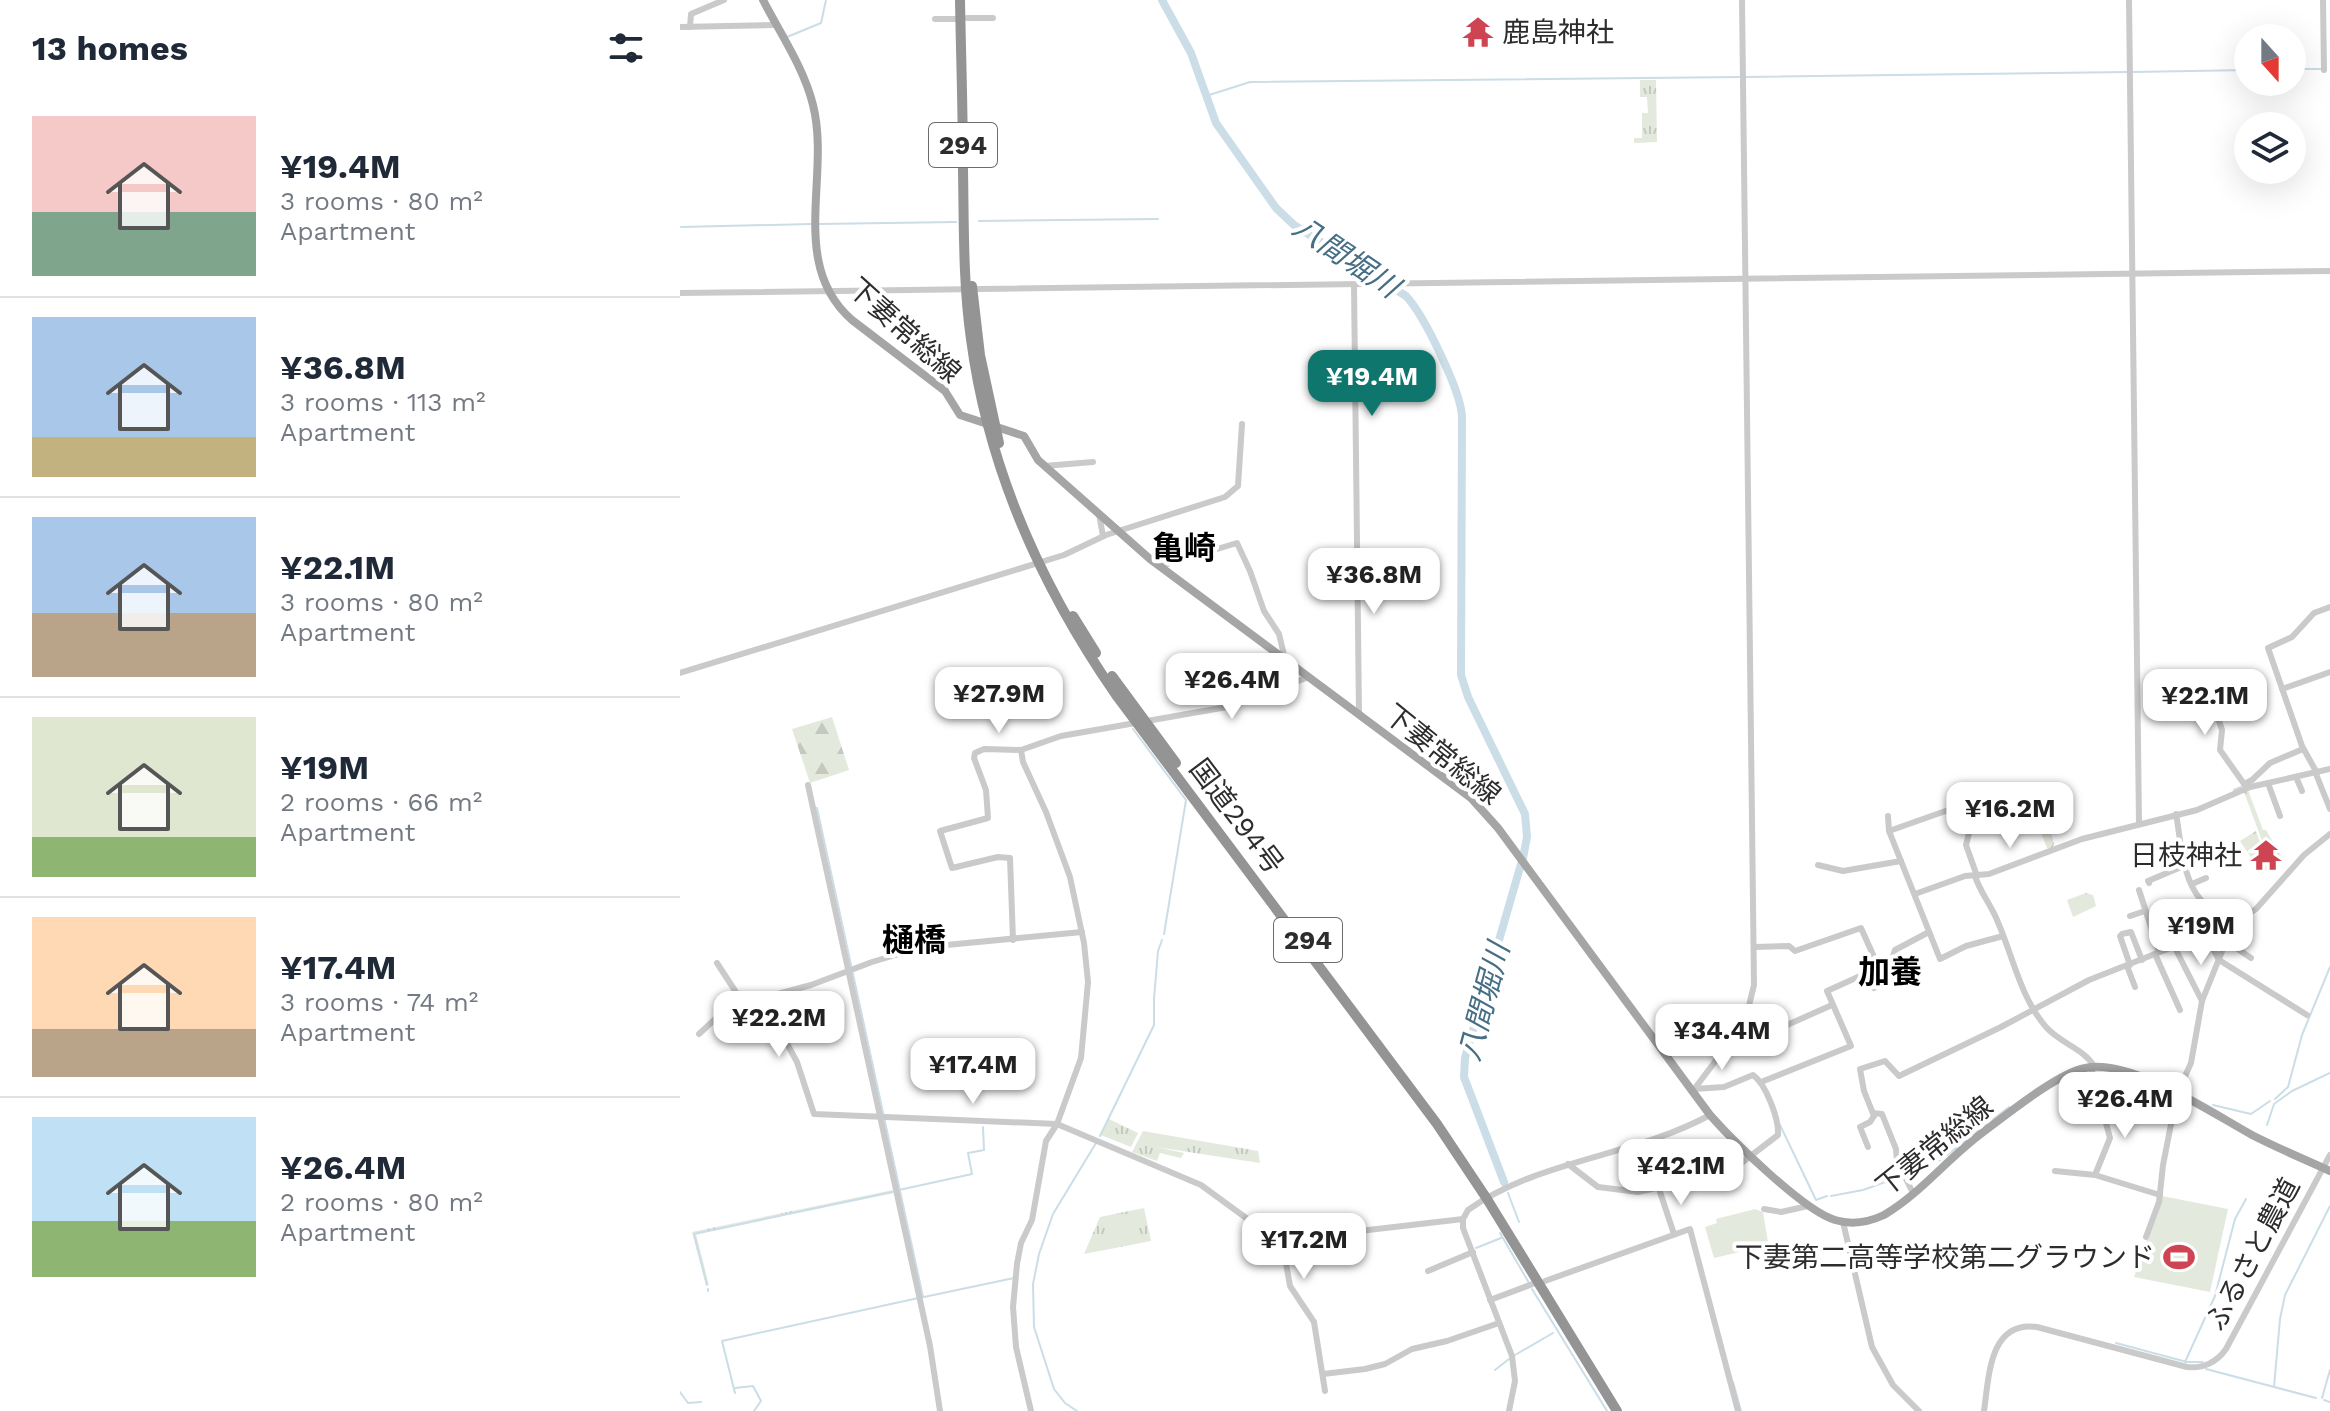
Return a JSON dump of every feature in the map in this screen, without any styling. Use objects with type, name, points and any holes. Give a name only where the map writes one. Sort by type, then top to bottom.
[{"type":"highway","name":"国道294号","points":[[960,0],[964,18]]},
{"type":"highway","name":"国道294号","points":[[967,0],[964,18],[969,289],[991,425],[1040,562],[1140,721],[1490,1197],[1624,1411]]},
{"type":"highway","name":"国道294号","points":[[1542,1282],[1617,1411]]},
{"type":"main road","name":"下妻常総線","points":[[763,0],[813,104],[817,128],[816,251],[828,292],[852,320],[945,391],[960,415],[1024,436],[1044,466],[1118,531],[1452,782],[1483,810],[1710,1115],[1808,1206],[1827,1218],[1843,1222],[1878,1218],[1894,1209],[1995,1123],[2069,1073],[2093,1066]]},
{"type":"main road","points":[[2093,1066],[2118,1069],[2177,1094],[2261,1139],[2327,1169]]},
{"type":"street","points":[[690,27],[693,13],[724,0]]},
{"type":"street","points":[[1693,1091],[1737,1035],[1746,1020],[1753,996],[1742,0]]},
{"type":"street","points":[[2129,0],[2139,824]]},
{"type":"street","points":[[2324,69],[2323,0],[2330,1]]},
{"type":"street","points":[[935,19],[993,18]]},
{"type":"street","points":[[680,27],[775,25]]},
{"type":"street","points":[[680,293],[2330,271]]},
{"type":"street","points":[[1354,285],[1359,714]]},
{"type":"street","points":[[680,673],[1064,555],[1103,536],[1219,499],[1234,492],[1239,483],[1242,424]]},
{"type":"street","points":[[1044,466],[1093,462]]},
{"type":"street","points":[[1099,514],[1103,536]]},
{"type":"street","points":[[1161,566],[1237,543],[1254,579],[1264,611],[1279,634],[1285,659]]},
{"type":"street","points":[[2330,607],[2314,613],[2292,637],[2268,646],[2303,749],[2330,809]]},
{"type":"street","points":[[2282,689],[2330,672]]},
{"type":"street","points":[[2212,674],[2212,699],[2222,730],[2220,750],[2246,786]]},
{"type":"street","points":[[1013,940],[1010,858],[998,857],[952,868],[940,831],[988,818],[986,790],[975,753],[984,749],[1021,750],[1061,736],[1227,707],[1309,677]]},
{"type":"street","points":[[2246,786],[2270,763],[2303,749]]},
{"type":"street","points":[[1021,750],[1023,762],[1070,877],[1082,932],[1088,982],[1084,1043],[1076,1076],[1057,1124],[1046,1141],[1032,1220],[1019,1251],[1015,1277],[1013,1307],[1016,1347],[1031,1411]]},
{"type":"street","points":[[1915,894],[1958,878],[1989,874],[2082,839],[2201,808],[2246,786],[2330,769]]},
{"type":"street","points":[[2296,777],[2302,791]]},
{"type":"street","points":[[2268,783],[2280,816]]},
{"type":"street","points":[[808,785],[883,1116],[940,1411]]},
{"type":"street","points":[[1889,831],[1916,823],[1946,806],[1956,809],[1969,833],[1966,845],[1976,876],[2018,979],[2047,1028],[2090,1059],[2093,1066],[2110,1138],[2095,1175]]},
{"type":"street","points":[[2176,814],[2192,884],[2203,901],[2234,920]]},
{"type":"street","points":[[1888,816],[1889,831],[1940,959],[1966,946],[2003,936]]},
{"type":"street","points":[[1868,1147],[1860,1127],[1872,1120],[1873,1113],[1860,1069],[1885,1061],[1899,1076],[2089,980],[2173,947],[2256,909],[2304,855],[2330,834]]},
{"type":"street","points":[[1818,865],[1843,871],[1901,861]]},
{"type":"street","points":[[2149,883],[2186,865]]},
{"type":"street","points":[[2192,884],[2206,878]]},
{"type":"street","points":[[2139,890],[2157,953],[2180,1010]]},
{"type":"street","points":[[2202,1001],[2165,928],[2214,914],[2218,910]]},
{"type":"street","points":[[2130,916],[2145,911]]},
{"type":"street","points":[[2146,1237],[2160,1195],[2177,1094],[2191,1063],[2202,1001],[2234,920]]},
{"type":"street","points":[[1754,947],[1789,946],[1795,951],[1861,928],[1879,968]]},
{"type":"street","points":[[699,1034],[728,1007],[936,946],[1082,932]]},
{"type":"street","points":[[1761,1082],[1851,1046],[1827,991],[1891,962],[1895,950],[1929,932]]},
{"type":"street","points":[[2135,987],[2120,936],[2122,934],[2131,932],[2142,960]]},
{"type":"street","points":[[2205,933],[2219,960],[2307,1015]]},
{"type":"street","points":[[2227,942],[2251,958]]},
{"type":"street","points":[[717,963],[743,1003]]},
{"type":"street","points":[[1865,974],[1874,988]]},
{"type":"street","points":[[762,998],[797,1062],[814,1114],[1057,1124],[1201,1185],[1268,1234],[1282,1240],[1463,1219]]},
{"type":"street","points":[[1737,1035],[1778,1029],[1832,1005]]},
{"type":"street","points":[[1568,1164],[1589,1181],[1611,1190],[1638,1192],[1659,1189],[1731,1171],[1779,1133],[1761,1082],[1753,1075],[1724,1087],[1693,1091]]},
{"type":"street","points":[[1873,1113],[1882,1114],[1903,1175],[1913,1193]]},
{"type":"street","points":[[1509,1411],[1514,1390],[1512,1356],[1463,1228],[1463,1219],[1468,1210],[1538,1173],[1616,1151],[1710,1115]]},
{"type":"street","name":"ふるさと農道","points":[[1984,1411],[1996,1347],[2008,1332],[2022,1326],[2037,1327],[2187,1367],[2201,1366],[2217,1359],[2226,1349],[2327,1169],[2330,1155]]},
{"type":"street","points":[[2055,1171],[2095,1175],[2160,1195]]},
{"type":"street","points":[[1659,1189],[1674,1234]]},
{"type":"street","points":[[1764,1209],[1781,1212],[1808,1206]]},
{"type":"street","points":[[1843,1222],[1859,1282],[1863,1318],[1870,1343],[1893,1385],[1919,1411]]},
{"type":"street","points":[[1490,1300],[1690,1229],[1738,1411]]},
{"type":"street","points":[[1282,1240],[1288,1282],[1314,1322],[1325,1391]]},
{"type":"street","points":[[1428,1271],[1473,1252]]},
{"type":"street","points":[[1323,1374],[1375,1367],[1412,1349],[1499,1323]]},
{"type":"green space","points":[[1640,80],[1656,80],[1657,142],[1634,143],[1634,138],[1642,138],[1642,113],[1648,113],[1647,97],[1640,97]]},
{"type":"green space","points":[[832,717],[849,770],[810,783],[792,729]]},
{"type":"green space","points":[[2248,790],[2263,830],[2266,830],[2281,856],[2262,874],[2240,841],[2256,831],[2262,848],[2258,854],[2260,863],[2266,866],[2269,860],[2244,792]]},
{"type":"green space","points":[[2027,793],[2040,797],[2041,810],[2048,820],[2054,844],[2052,849],[2047,848],[2039,827],[2019,830],[2020,825],[2026,826],[2034,821],[2027,801],[2017,804],[2019,796]]},
{"type":"green space","points":[[2086,893],[2093,895],[2096,906],[2073,917],[2067,900]]},
{"type":"green space","points":[[1109,1119],[1138,1133],[1131,1147],[1101,1135]]},
{"type":"green space","points":[[1143,1131],[1258,1151],[1260,1163],[1156,1147],[1184,1153],[1181,1158],[1160,1153],[1157,1161],[1132,1152]]},
{"type":"green space","points":[[893,1190],[894,1193],[696,1234],[709,1285],[706,1285],[692,1232]]},
{"type":"green space","name":"下妻第二高等学校第二グラウンド","points":[[2162,1196],[2228,1209],[2210,1292],[2134,1277]]},
{"type":"green space","points":[[1144,1208],[1151,1241],[1084,1254],[1100,1217]]},
{"type":"green space","points":[[1755,1209],[1763,1212],[1768,1242],[1765,1246],[1714,1258],[1705,1227],[1717,1223],[1716,1219]]},
{"type":"waterway","points":[[787,37],[821,23],[826,0]]},
{"type":"waterway","name":"八間堀川","points":[[1162,0],[1191,53],[1216,123],[1276,208],[1294,225],[1406,296],[1449,373],[1462,418],[1461,675],[1468,697],[1525,814],[1527,837],[1523,858]]},
{"type":"waterway","points":[[2306,69],[2321,69]]},
{"type":"waterway","points":[[2133,72],[2234,70]]},
{"type":"waterway","points":[[1745,77],[2127,72]]},
{"type":"waterway","points":[[1206,96],[1250,82],[1739,77]]},
{"type":"waterway","points":[[979,221],[1158,219]]},
{"type":"waterway","points":[[819,224],[956,222]]},
{"type":"waterway","points":[[681,227],[811,224]]},
{"type":"waterway","points":[[1133,729],[1186,800],[1164,934]]},
{"type":"waterway","points":[[2234,790],[2241,787]]},
{"type":"waterway","points":[[735,1393],[722,1341],[923,1297],[817,808]]},
{"type":"waterway","name":"八間堀川","points":[[1504,1182],[1464,1077],[1465,1058],[1521,864]]},
{"type":"waterway","points":[[1100,1136],[1154,1025],[1158,951],[1162,940]]},
{"type":"waterway","points":[[2275,1099],[2288,1087],[2302,1035],[2330,967]]},
{"type":"waterway","points":[[2267,1125],[2274,1104],[2292,1091],[2330,1073]]},
{"type":"waterway","points":[[2213,1105],[2251,1114],[2270,1101]]},
{"type":"waterway","points":[[1908,1174],[1942,1159],[2009,1107]]},
{"type":"waterway","points":[[1780,1125],[1816,1200],[1827,1196]]},
{"type":"waterway","points":[[899,1190],[972,1174],[968,1153],[984,1150],[983,1127]]},
{"type":"waterway","points":[[1077,1411],[1065,1403],[1054,1389],[1034,1327],[1033,1284],[1039,1254],[1053,1214],[1096,1143]]},
{"type":"waterway","points":[[1831,1196],[1863,1190],[1902,1176]]},
{"type":"waterway","points":[[707,1285],[694,1234],[892,1192]]},
{"type":"waterway","name":"八間堀川","points":[[1508,1193],[1519,1222]]},
{"type":"waterway","points":[[2185,1362],[2215,1296],[2235,1219],[2246,1199]]},
{"type":"waterway","points":[[2274,1387],[2285,1295],[2330,1206]]},
{"type":"waterway","name":"八間堀川","points":[[1500,1233],[1529,1283]]},
{"type":"waterway","points":[[1476,1248],[1501,1238]]},
{"type":"waterway","points":[[924,1297],[1014,1278]]},
{"type":"waterway","name":"八間堀川","points":[[1532,1289],[1607,1411]]},
{"type":"waterway","points":[[1515,1355],[1553,1333]]},
{"type":"waterway","points":[[2116,1343],[2187,1362],[2203,1362]]},
{"type":"waterway","points":[[1495,1370],[1509,1359]]},
{"type":"waterway","points":[[2206,1369],[2316,1398]]},
{"type":"waterway","points":[[2322,1398],[2330,1370]]},
{"type":"waterway","points":[[1733,1382],[1741,1411]]},
{"type":"waterway","points":[[735,1388],[753,1386],[761,1401],[754,1411]]},
{"type":"waterway","points":[[680,1392],[688,1403],[701,1402]]},
{"type":"waterway","points":[[2324,1400],[2330,1402]]},
{"type":"place","name":"鹿島神社","points":[[1478,32]]},
{"type":"place","name":"日枝神社","points":[[2266,855]]},
{"type":"place","name":"下妻第二高等学校第二グラウンド","points":[[2179,1257]]},
{"type":"district","name":"亀崎","points":[[1184,548]]},
{"type":"district","name":"樋橋","points":[[914,940]]},
{"type":"district","name":"加養","points":[[1890,972]]}]
